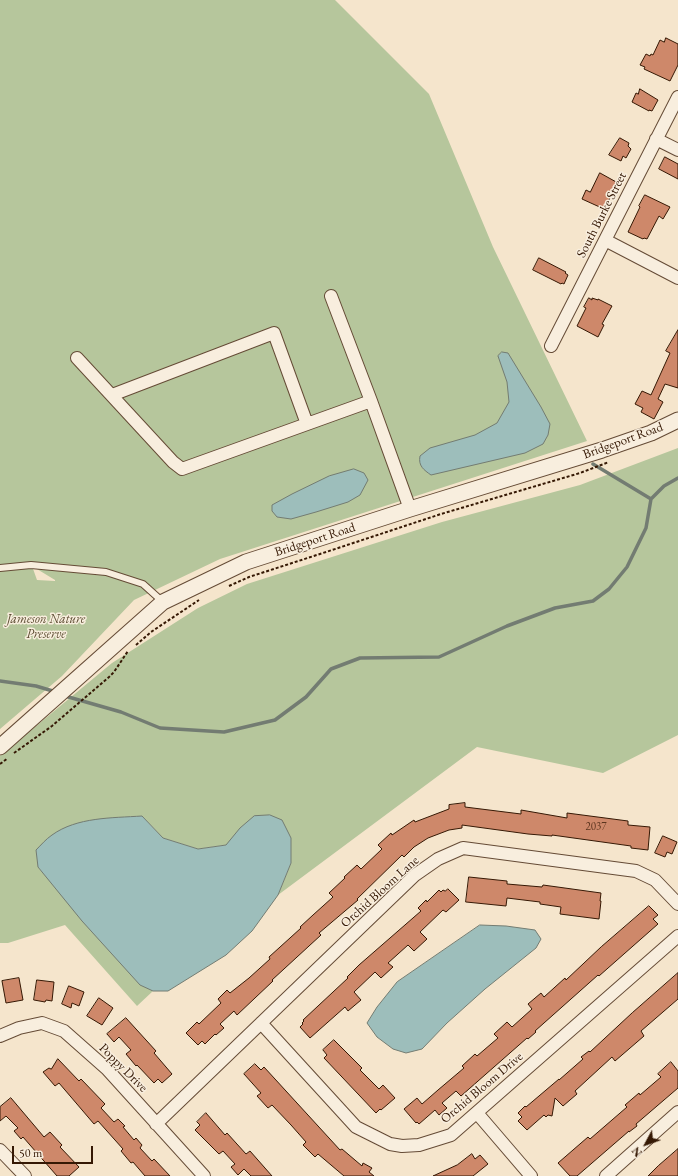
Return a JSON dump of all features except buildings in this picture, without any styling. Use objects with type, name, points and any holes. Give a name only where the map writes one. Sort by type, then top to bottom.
[{"type":"street","name":"South Burke Street","points":[[551,346],[678,97]]},
{"type":"street","points":[[656,139],[678,150]]},
{"type":"street","points":[[605,240],[678,278]]},
{"type":"street","points":[[331,296],[410,509]]},
{"type":"street","points":[[112,395],[274,333],[307,424]]},
{"type":"street","points":[[77,358],[173,462],[182,469],[371,401]]},
{"type":"street","name":"Bridgeport Road","points":[[0,747],[163,602],[246,562],[410,509],[602,450],[651,433],[678,420]]},
{"type":"street","name":"Orchid Bloom Lane","points":[[156,1124],[415,875],[438,860],[463,848],[636,871],[655,880],[678,904]]},
{"type":"street","name":"Orchid Bloom Drive","points":[[261,1023],[356,1127],[390,1144],[402,1146],[420,1145],[450,1135],[678,936]]},
{"type":"street","name":"Poppy Drive","points":[[0,1036],[19,1028],[42,1023],[64,1030],[107,1069],[204,1176]]},
{"type":"street","points":[[606,1176],[678,1112]]},
{"type":"street","points":[[477,1113],[531,1176]]},
{"type":"street","points":[[0,1150],[25,1176]]},
{"type":"lane","points":[[0,568],[31,565],[106,572],[143,584],[163,602]]},
{"type":"path","points":[[223,588],[249,577],[608,463]]},
{"type":"path","points":[[134,646],[151,632],[204,597]]},
{"type":"path","points":[[0,764],[52,726],[109,677],[128,651]]},
{"type":"green space","name":"Jameson Nature Preserve","points":[[0,0],[335,0],[429,94],[493,247],[587,441],[220,559],[134,600],[62,676],[0,729]],"holes":[[[32,566],[55,580],[37,580]]]},
{"type":"green space","points":[[678,448],[678,735],[603,773],[477,747],[278,895],[291,863],[226,845],[198,849],[163,838],[142,816],[38,867],[153,991],[137,1006],[65,925],[8,943],[0,943],[0,756],[112,663],[198,608],[247,584],[442,522],[580,485]]},
{"type":"water","points":[[502,352],[508,353],[550,424],[548,435],[543,444],[525,453],[431,475],[422,467],[420,462],[420,456],[430,448],[475,435],[497,423],[509,402],[507,382],[498,356]]},
{"type":"water","points":[[354,469],[364,473],[368,480],[360,495],[348,502],[291,519],[277,517],[272,511],[272,505],[292,494],[329,476]]},
{"type":"water","points":[[270,815],[282,820],[291,838],[291,863],[278,895],[252,931],[226,955],[168,991],[153,991],[140,985],[82,921],[38,867],[36,850],[44,842],[62,829],[84,822],[107,818],[142,816],[163,838],[198,849],[226,845],[240,828],[254,816]]},
{"type":"water","points":[[480,925],[506,926],[535,930],[541,939],[536,948],[485,989],[447,1023],[422,1049],[406,1053],[393,1049],[377,1037],[367,1023],[377,1007],[397,982]]},
{"type":"waterway","points":[[593,464],[651,499]]},
{"type":"waterway","points":[[65,696],[121,712],[160,728],[224,732],[275,720],[306,697],[331,669],[360,658],[439,657],[507,626],[555,608],[593,601],[609,589],[627,567],[646,528],[651,499],[664,486],[678,478]]},
{"type":"waterway","points":[[0,681],[36,686],[56,692]]}]
